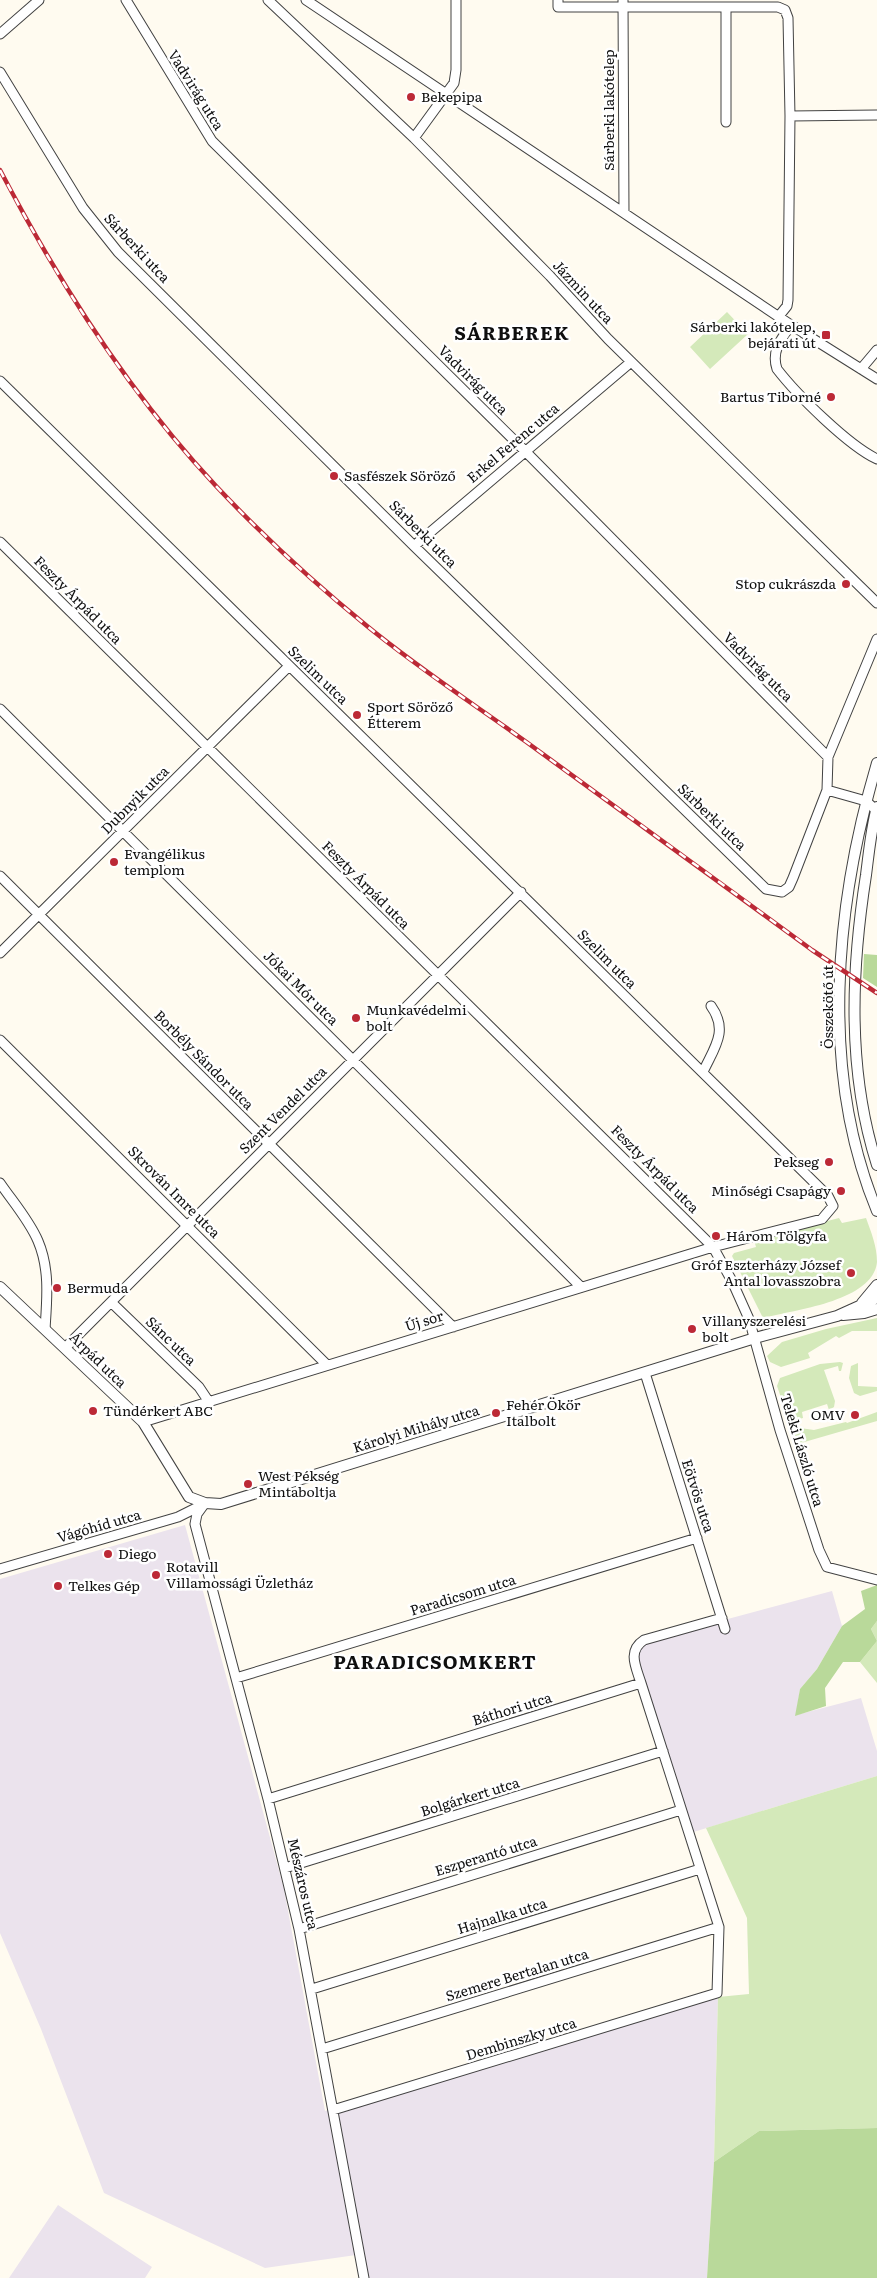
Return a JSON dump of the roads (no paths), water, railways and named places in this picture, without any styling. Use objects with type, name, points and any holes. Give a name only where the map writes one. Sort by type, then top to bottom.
[{"type":"street","points":[[0,34],[39,0]]},
{"type":"street","name":"Vadvirág utca","points":[[126,0],[212,141],[525,451],[828,757]]},
{"type":"street","name":"Jázmin utca","points":[[268,0],[414,138],[631,362],[877,603]]},
{"type":"street","points":[[306,0],[791,324],[877,379]]},
{"type":"street","points":[[414,138],[446,95],[456,77],[456,0]]},
{"type":"street","points":[[558,0],[558,7],[623,4],[778,8],[785,10],[788,18],[790,116],[788,300],[787,306],[779,316]]},
{"type":"street","name":"Sárberki lakótelep","points":[[623,4],[624,212]]},
{"type":"street","points":[[726,8],[726,122]]},
{"type":"street","name":"Sárberki utca","points":[[0,72],[98,229],[118,252],[414,546],[766,889],[782,892],[789,887],[827,790]]},
{"type":"street","points":[[790,116],[877,115]]},
{"type":"street","points":[[791,324],[777,345],[774,361],[777,369],[849,442],[865,454],[877,459]]},
{"type":"street","points":[[861,368],[877,350]]},
{"type":"street","name":"Erkel Ferenc utca","points":[[414,546],[631,362]]},
{"type":"street","name":"Szelim utca","points":[[0,381],[703,1072],[828,1196],[833,1206]]},
{"type":"street","name":"Feszty Árpád utca","points":[[0,542],[712,1247],[743,1303],[754,1338]]},
{"type":"street","points":[[866,800],[827,790],[828,757],[877,640]]},
{"type":"street","name":"Dubnyik utca","points":[[0,953],[289,666]]},
{"type":"street","name":"Jókai Mór utca","points":[[0,709],[581,1287]]},
{"type":"street","name":"Összekötő út","points":[[877,764],[866,800],[856,848],[844,937],[840,1008],[843,1065],[852,1128],[862,1172],[877,1211]]},
{"type":"street","name":"Összekötő út","points":[[866,800],[877,810],[858,926],[854,1003],[858,1079],[863,1112],[877,1165]]},
{"type":"street","name":"Borbély Sándor utca","points":[[0,876],[452,1327]]},
{"type":"street","name":"Szent Vendel utca","points":[[65,1348],[520,892]]},
{"type":"street","points":[[703,1072],[719,1036],[721,1026],[719,1017],[711,1006]]},
{"type":"street","name":"Skrován Imre utca","points":[[0,1040],[327,1365]]},
{"type":"street","points":[[0,1183],[30,1226],[45,1261],[47,1284],[45,1329]]},
{"type":"street","name":"Új sor","points":[[143,1422],[712,1247],[822,1219],[833,1206]]},
{"type":"street","points":[[877,1285],[863,1308],[877,1311]]},
{"type":"street","name":"Árpád utca","points":[[0,1287],[143,1422],[189,1497],[205,1503]]},
{"type":"street","name":"Károlyi Mihály utca","points":[[205,1503],[221,1504],[238,1499],[754,1338],[863,1308],[877,1298]]},
{"type":"street","name":"Sánc utca","points":[[111,1302],[199,1387],[209,1402]]},
{"type":"street","name":"Teleki László utca","points":[[754,1338],[780,1430],[819,1550],[827,1567],[877,1580]]},
{"type":"street","name":"Eötvös utca","points":[[645,1373],[725,1629]]},
{"type":"street","name":"Vágóhíd utca","points":[[0,1569],[178,1517],[205,1503]]},
{"type":"street","name":"Mészáros utca","points":[[205,1503],[197,1514],[195,1524],[268,1799],[299,1929],[312,1989],[364,2278]]},
{"type":"street","name":"Paradicsom utca","points":[[236,1678],[697,1538]]},
{"type":"street","points":[[719,1927],[634,1659],[636,1645],[644,1640],[722,1618]]},
{"type":"street","name":"Báthori utca","points":[[268,1799],[641,1683]]},
{"type":"street","name":"Bolgárkert utca","points":[[285,1868],[663,1751]]},
{"type":"street","name":"Eszperantó utca","points":[[299,1929],[682,1810]]},
{"type":"street","name":"Hajnalka utca","points":[[312,1989],[700,1869]]},
{"type":"street","name":"Dembinszky utca","points":[[333,2110],[717,1993],[719,1927]]},
{"type":"street","name":"Szemere Bertalan utca","points":[[322,2050],[719,1927]]},
{"type":"railway","points":[[0,170],[71,295],[153,413],[216,486],[289,559],[347,610],[405,656],[812,950],[877,993]]},
{"type":"place","name":"Bekepipa","points":[[411,97]]},
{"type":"place","name":"Sárberki lakótelep, bejárati út","points":[[826,335]]},
{"type":"place","name":"Bartus Tiborné","points":[[831,397]]},
{"type":"place","name":"Sasfészek Söröző","points":[[334,476]]},
{"type":"place","name":"Stop cukrászda","points":[[846,584]]},
{"type":"place","name":"Sport Söröző Étterem","points":[[357,715]]},
{"type":"place","name":"Evangélikus templom","points":[[114,862]]},
{"type":"place","name":"Munkavédelmi bolt","points":[[356,1018]]},
{"type":"place","name":"Pekseg","points":[[829,1162]]},
{"type":"place","name":"Minőségi Csapágy","points":[[841,1191]]},
{"type":"place","name":"Három Tölgyfa","points":[[716,1236]]},
{"type":"place","name":"Gróf Eszterházy József Antal lovasszobra","points":[[851,1273]]},
{"type":"place","name":"Bermuda","points":[[57,1288]]},
{"type":"place","name":"Villanyszerelési bolt","points":[[692,1329]]},
{"type":"place","name":"Tündérkert ABC","points":[[93,1411]]},
{"type":"place","name":"Fehér Ökör Italbolt","points":[[496,1413]]},
{"type":"place","name":"OMV","points":[[855,1415]]},
{"type":"place","name":"West Pékség Mintaboltja","points":[[248,1484]]},
{"type":"place","name":"Diego","points":[[108,1554]]},
{"type":"place","name":"Rotavill Villamossági Üzletház","points":[[156,1575]]},
{"type":"place","name":"Telkes Gép","points":[[58,1586]]},
{"type":"district","name":"SÁRBEREK","points":[[512,333]]},
{"type":"district","name":"PARADICSOMKERT","points":[[435,1662]]}]
